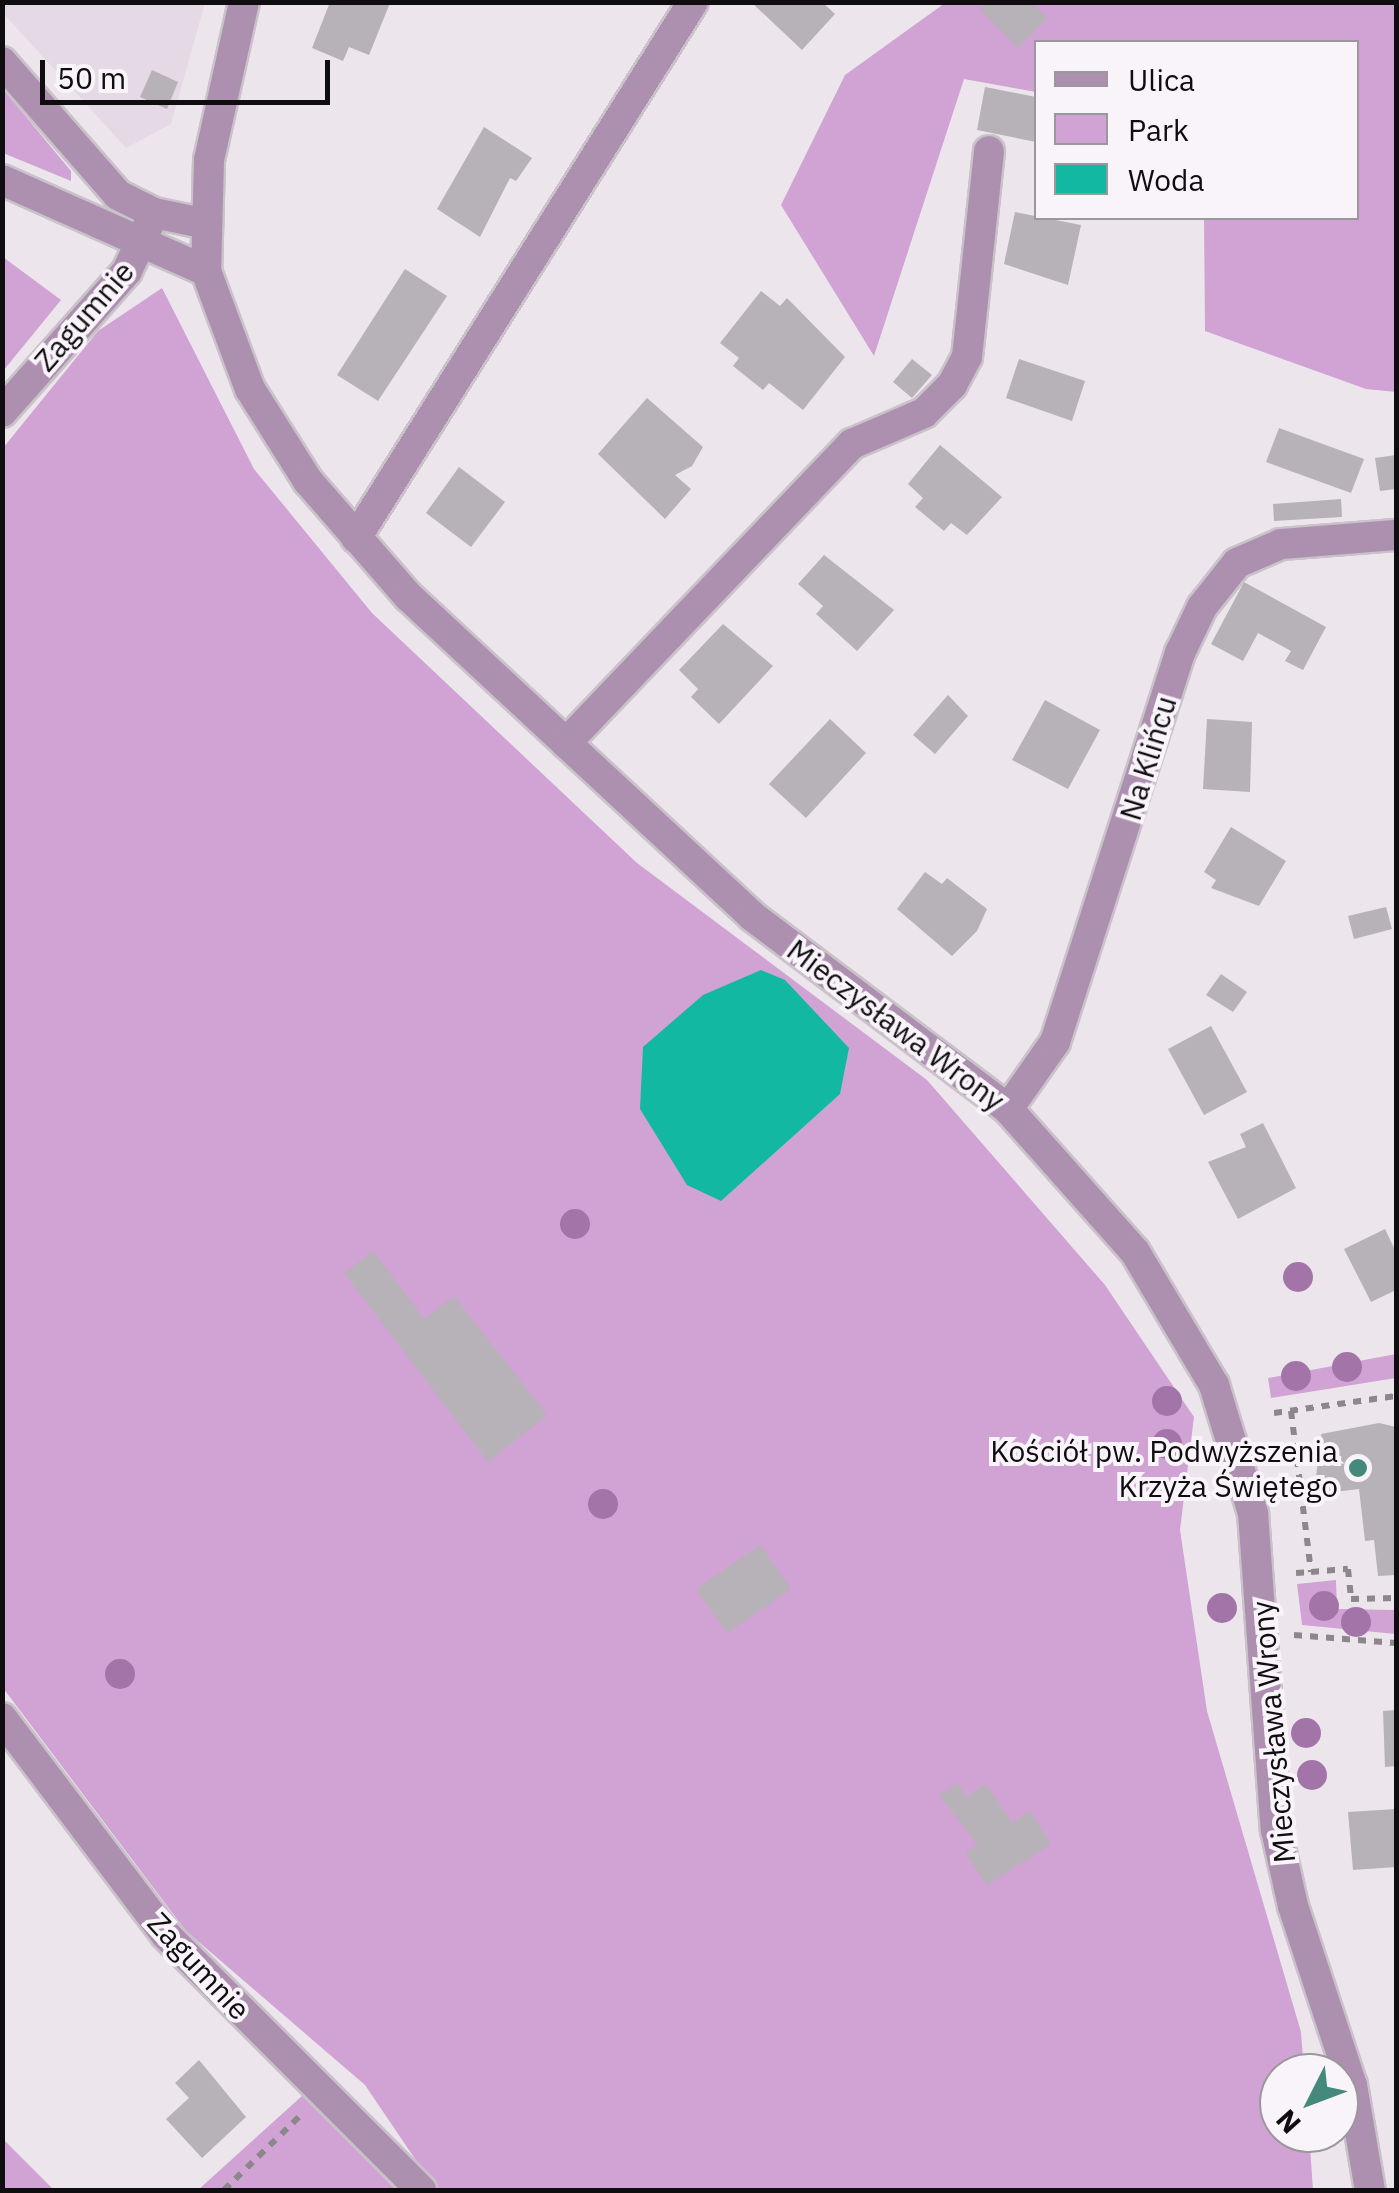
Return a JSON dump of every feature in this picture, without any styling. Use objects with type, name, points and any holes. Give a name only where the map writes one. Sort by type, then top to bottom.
[{"type":"street","name":"Mieczysława Wrony","points":[[244,2],[218,95],[206,271],[250,389],[308,481],[409,597],[752,916],[1008,1109],[1136,1252],[1214,1385],[1253,1514],[1276,1830],[1293,1906],[1352,2086],[1370,2190]]},
{"type":"street","points":[[356,538],[694,2]]},
{"type":"street","points":[[2,62],[118,195],[154,213],[207,224]]},
{"type":"street","points":[[566,743],[852,444],[924,413],[952,385],[967,357],[989,151]]},
{"type":"street","points":[[2,180],[206,271]]},
{"type":"street","name":"Zagumnie","points":[[2,412],[143,245],[154,213]]},
{"type":"street","name":"Na Klińcu","points":[[1008,1109],[1055,1042],[1180,653],[1202,607],[1237,563],[1281,544],[1396,535]]},
{"type":"street","name":"Zagumnie","points":[[2,1718],[166,1936],[421,2190]]},
{"type":"path","points":[[1274,1412],[1396,1396]]},
{"type":"path","points":[[1291,1411],[1311,1572]]},
{"type":"path","points":[[1292,1536],[1306,1534]]},
{"type":"path","points":[[1296,1572],[1348,1569],[1351,1599],[1396,1598]]},
{"type":"path","points":[[1263,1632],[1396,1644]]},
{"type":"path","points":[[224,2190],[324,2093]]},
{"type":"shaded area","points":[[3,3],[205,3],[171,124],[126,148],[3,13]]},
{"type":"green space","points":[[945,3],[1396,3],[1396,392],[1366,389],[1205,331],[1204,220],[1359,220],[1359,40],[1034,40],[1034,92],[964,79],[874,356],[781,205],[845,75]]},
{"type":"green space","points":[[3,89],[71,171],[71,181],[3,153]]},
{"type":"green space","points":[[3,257],[61,300],[3,371]]},
{"type":"green space","points":[[162,288],[254,469],[372,613],[637,863],[927,1080],[1105,1285],[1194,1417],[1180,1530],[1207,1711],[1301,2032],[1303,2053],[1259,2053],[1259,2153],[1310,2153],[1313,2190],[436,2190],[365,2085],[186,1931],[3,1688],[3,448],[98,331]]},
{"type":"green space","points":[[1396,1354],[1396,1378],[1271,1398],[1268,1378]]},
{"type":"green space","points":[[1336,1580],[1337,1609],[1396,1610],[1396,1634],[1302,1625],[1297,1584]]},
{"type":"green space","points":[[303,2095],[396,2190],[198,2190]]},
{"type":"green space","points":[[3,2139],[54,2190],[3,2190]]},
{"type":"water","points":[[761,970],[785,980],[849,1048],[840,1094],[721,1201],[687,1185],[640,1109],[643,1047],[703,995]]},
{"type":"building","points":[[330,2],[390,3],[369,55],[349,47],[343,61],[312,48]]},
{"type":"building","points":[[751,2],[822,2],[835,14],[802,50]]},
{"type":"building","points":[[987,2],[1032,2],[1047,18],[1018,48],[980,10]]},
{"type":"building","points":[[152,70],[178,82],[167,109],[140,97]]},
{"type":"building","points":[[985,87],[1034,97],[1034,142],[977,130]]},
{"type":"building","points":[[484,127],[532,158],[516,181],[510,178],[480,237],[437,209]]},
{"type":"building","points":[[1015,212],[1034,216],[1034,220],[1081,225],[1068,285],[1004,264]]},
{"type":"building","points":[[405,269],[447,296],[378,401],[337,375]]},
{"type":"building","points":[[761,291],[780,306],[787,298],[845,357],[803,410],[769,383],[763,390],[733,366],[739,358],[720,343]]},
{"type":"building","points":[[912,359],[932,375],[912,398],[893,382]]},
{"type":"building","points":[[1019,359],[1085,381],[1072,421],[1006,398]]},
{"type":"building","points":[[647,398],[703,447],[692,466],[675,475],[691,489],[665,519],[598,454]]},
{"type":"building","points":[[1279,428],[1364,459],[1351,493],[1266,462]]},
{"type":"building","points":[[940,445],[1002,497],[967,535],[951,523],[944,531],[915,507],[923,498],[908,484]]},
{"type":"building","points":[[1396,455],[1396,489],[1380,491],[1375,458]]},
{"type":"building","points":[[459,467],[505,502],[471,547],[426,513]]},
{"type":"building","points":[[1341,499],[1342,517],[1274,521],[1273,504]]},
{"type":"building","points":[[824,555],[894,610],[857,651],[816,614],[823,606],[798,584]]},
{"type":"building","points":[[1244,582],[1326,627],[1303,670],[1285,661],[1291,651],[1258,633],[1243,661],[1211,644]]},
{"type":"building","points":[[723,624],[773,666],[719,724],[691,697],[698,689],[679,670]]},
{"type":"building","points":[[948,695],[968,716],[935,754],[913,735]]},
{"type":"building","points":[[1045,700],[1100,730],[1068,789],[1012,760]]},
{"type":"building","points":[[830,719],[866,753],[806,818],[769,784]]},
{"type":"building","points":[[1207,719],[1252,722],[1250,792],[1203,789]]},
{"type":"building","points":[[1231,827],[1286,861],[1259,906],[1211,888],[1216,880],[1204,872]]},
{"type":"building","points":[[925,872],[942,884],[947,878],[987,909],[977,931],[952,956],[897,909]]},
{"type":"building","points":[[1386,907],[1392,929],[1354,939],[1348,916]]},
{"type":"building","points":[[1221,974],[1247,992],[1233,1012],[1206,995]]},
{"type":"building","points":[[1211,1026],[1247,1092],[1204,1115],[1168,1049]]},
{"type":"building","points":[[1263,1123],[1296,1188],[1238,1219],[1208,1162],[1246,1147],[1240,1134]]},
{"type":"building","points":[[1385,1229],[1396,1252],[1396,1290],[1371,1302],[1344,1249]]},
{"type":"building","points":[[373,1251],[424,1319],[454,1296],[547,1415],[488,1462],[344,1273]]},
{"type":"building","name":"Kościół pw. Podwyższenia Krzyża Świętego","points":[[1379,1423],[1396,1427],[1396,1575],[1378,1576],[1374,1540],[1365,1541],[1359,1489],[1318,1494],[1316,1477],[1318,1460],[1324,1459],[1321,1434]]},
{"type":"building","points":[[760,1545],[791,1589],[727,1633],[696,1589]]},
{"type":"building","points":[[1396,1710],[1396,1766],[1385,1767],[1383,1711]]},
{"type":"building","points":[[958,1783],[966,1797],[986,1784],[1012,1823],[1030,1811],[1051,1844],[987,1885],[965,1853],[978,1845],[939,1795]]},
{"type":"building","points":[[1396,1809],[1396,1867],[1353,1870],[1348,1812]]},
{"type":"building","points":[[199,2060],[246,2117],[202,2158],[166,2119],[189,2098],[175,2083]]},
{"type":"place","name":"Kościół pw. Podwyższenia Krzyża Świętego","points":[[1358,1468]]}]
